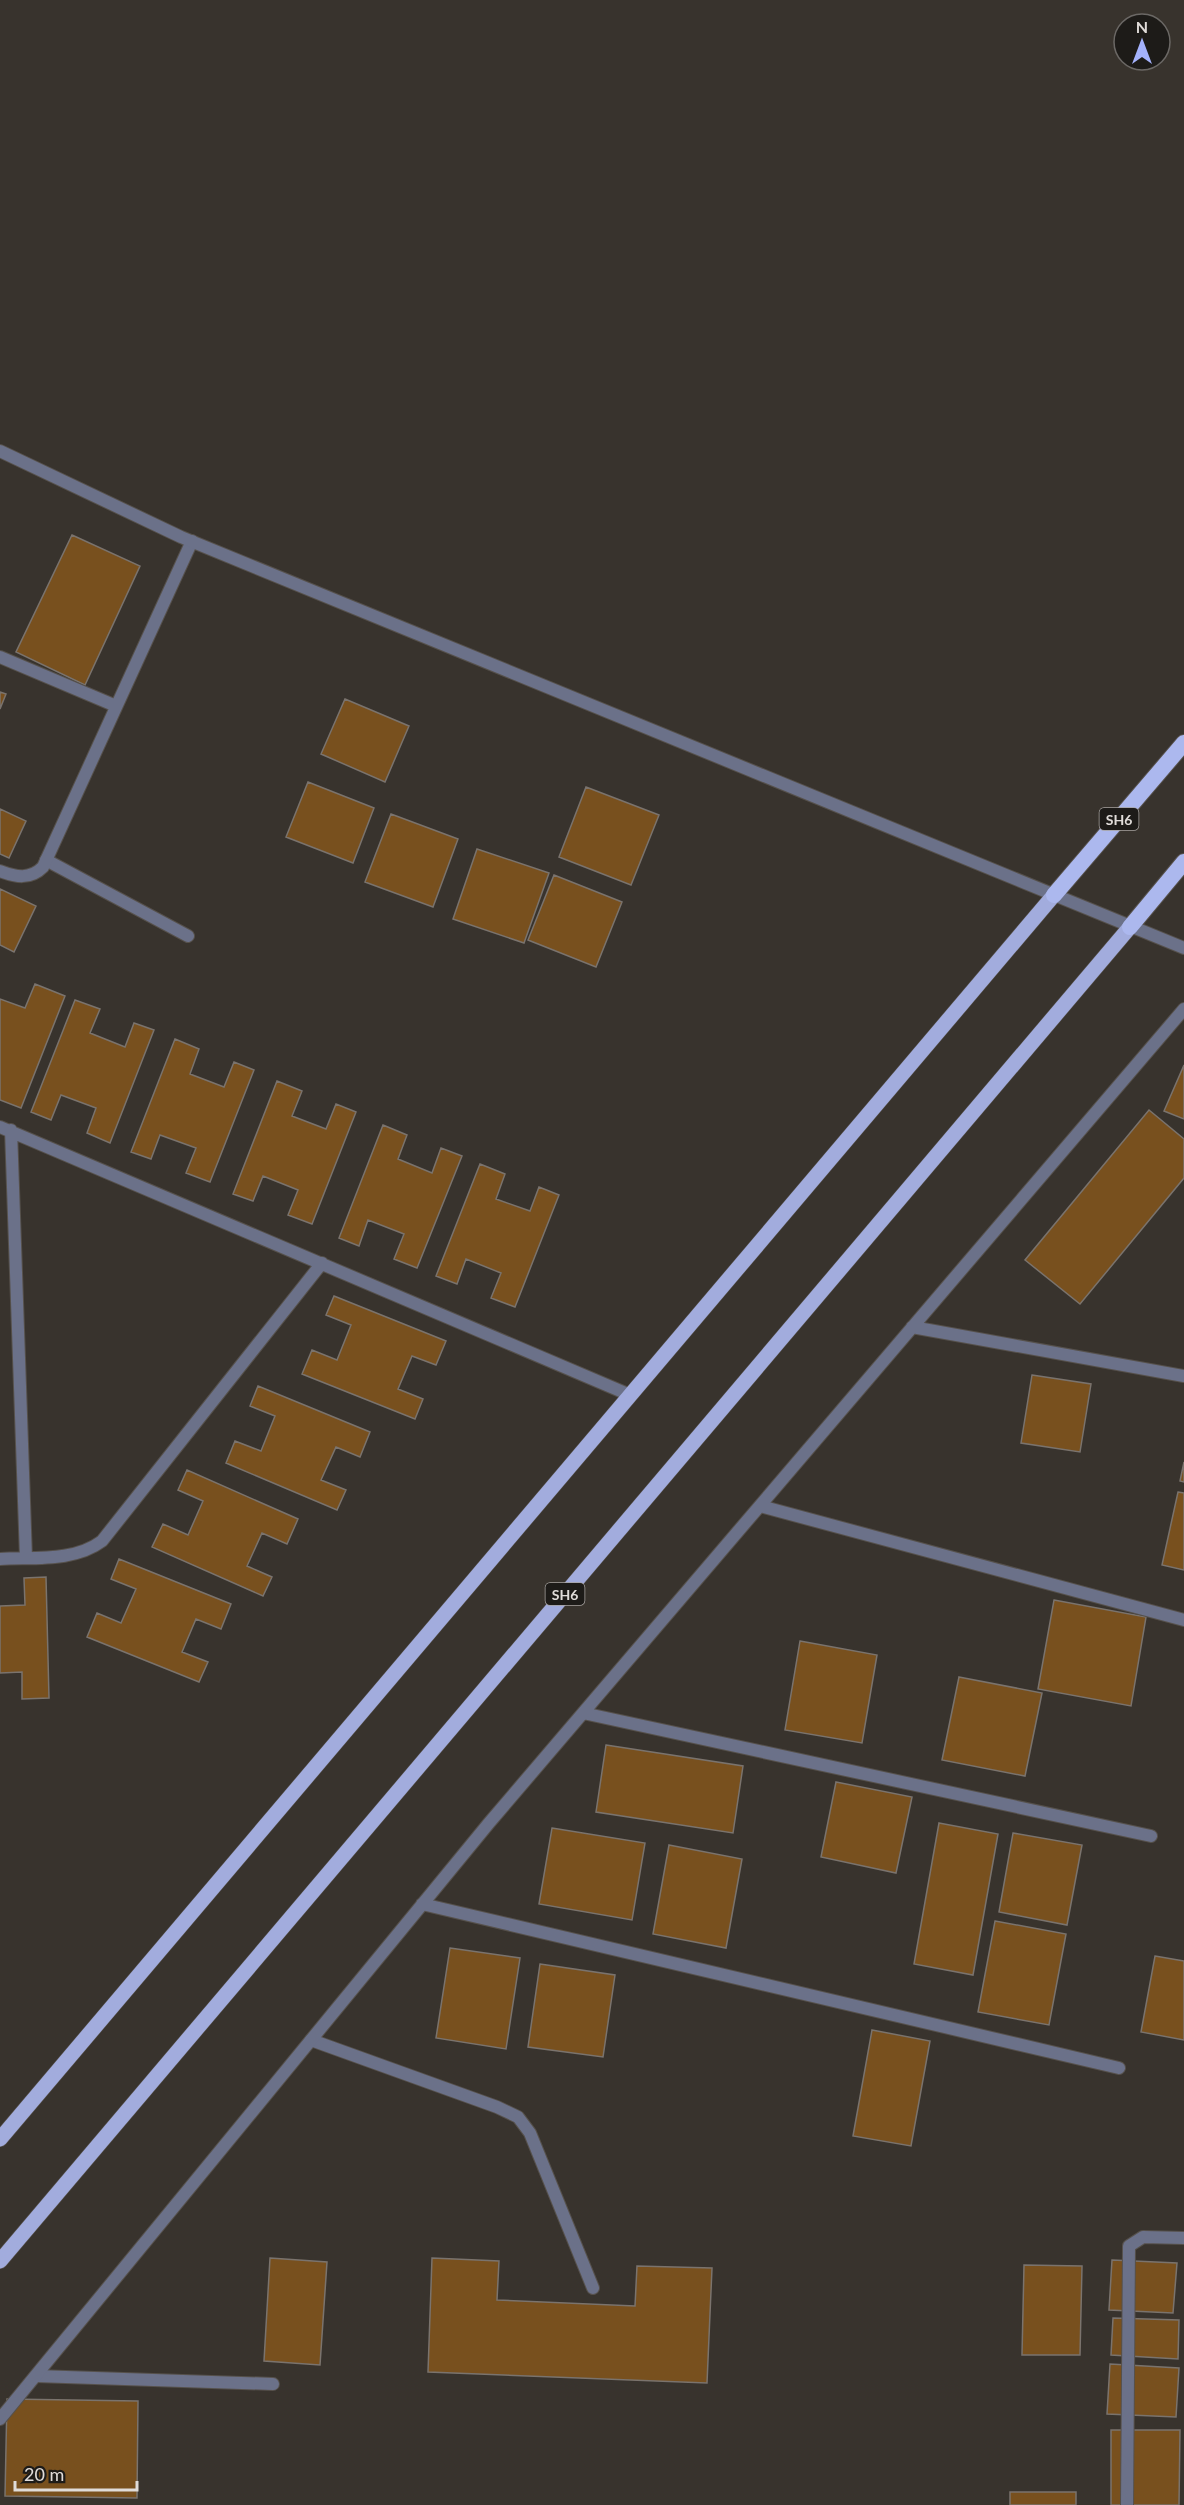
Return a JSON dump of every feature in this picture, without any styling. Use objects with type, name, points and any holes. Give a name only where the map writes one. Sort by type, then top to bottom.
[{"type":"highway","name":"SH6","points":[[1054,895],[1184,743]]},
{"type":"highway","name":"SH6","points":[[1130,927],[1184,862]]},
{"type":"main road","name":"SH6","points":[[0,2139],[1054,895]]},
{"type":"main road","name":"SH6","points":[[0,2261],[1130,927]]},
{"type":"street","points":[[0,451],[192,541],[1184,948]]},
{"type":"street","points":[[0,871],[25,877],[35,875],[46,860],[192,541]]},
{"type":"street","points":[[0,657],[116,706]]},
{"type":"street","points":[[46,860],[188,936]]},
{"type":"street","points":[[0,2419],[422,1904],[1184,1009]]},
{"type":"street","points":[[26,1558],[6,1129],[630,1395]]},
{"type":"street","points":[[0,1559],[77,1555],[90,1550],[102,1541],[322,1263]]},
{"type":"street","points":[[912,1327],[1184,1376]]},
{"type":"street","points":[[760,1506],[1184,1620]]},
{"type":"street","points":[[583,1713],[1151,1836]]},
{"type":"street","points":[[422,1904],[1119,2068]]},
{"type":"street","points":[[311,2040],[497,2107],[518,2117],[530,2133],[593,2288]]},
{"type":"street","points":[[1127,2505],[1129,2246],[1143,2237],[1184,2238]]},
{"type":"street","points":[[36,2376],[273,2384]]},
{"type":"building","points":[[72,535],[140,566],[85,685],[16,652]]},
{"type":"building","points":[[0,692],[6,694],[0,709]]},
{"type":"building","points":[[345,699],[409,726],[385,782],[321,754]]},
{"type":"building","points":[[308,782],[374,808],[353,863],[286,837]]},
{"type":"building","points":[[586,787],[659,815],[631,885],[559,857]]},
{"type":"building","points":[[0,809],[26,821],[9,858],[0,854]]},
{"type":"building","points":[[391,814],[458,839],[433,907],[365,882]]},
{"type":"building","points":[[477,849],[549,873],[524,943],[453,919]]},
{"type":"building","points":[[554,875],[622,902],[596,967],[528,940]]},
{"type":"building","points":[[0,889],[36,906],[14,952],[0,945]]},
{"type":"building","points":[[35,984],[65,996],[21,1108],[0,1100],[0,999],[25,1008]]},
{"type":"building","points":[[75,1000],[100,1009],[90,1033],[125,1047],[134,1023],[154,1030],[110,1143],[87,1133],[96,1108],[61,1095],[51,1120],[31,1112]]},
{"type":"building","points":[[175,1039],[199,1049],[190,1074],[224,1087],[234,1062],[254,1070],[210,1182],[186,1173],[196,1148],[160,1135],[151,1159],[131,1152]]},
{"type":"building","points":[[1184,1065],[1184,1119],[1164,1111]]},
{"type":"building","points":[[277,1081],[302,1091],[292,1116],[326,1129],[336,1104],[356,1112],[312,1224],[288,1215],[298,1190],[263,1176],[253,1201],[233,1194]]},
{"type":"building","points":[[1149,1110],[1184,1139],[1184,1178],[1080,1304],[1025,1260]]},
{"type":"building","points":[[383,1125],[407,1135],[398,1159],[432,1173],[441,1148],[462,1156],[417,1268],[394,1259],[404,1234],[368,1220],[359,1246],[339,1238]]},
{"type":"building","points":[[480,1164],[505,1174],[496,1199],[530,1211],[539,1187],[559,1195],[515,1307],[491,1298],[501,1273],[466,1259],[457,1284],[436,1276]]},
{"type":"building","points":[[334,1296],[446,1341],[436,1365],[412,1356],[398,1389],[423,1399],[415,1419],[302,1374],[312,1350],[337,1360],[351,1325],[326,1315]]},
{"type":"building","points":[[1032,1375],[1091,1384],[1080,1452],[1021,1443]]},
{"type":"building","points":[[258,1386],[370,1432],[360,1457],[336,1447],[321,1480],[346,1490],[337,1510],[226,1463],[235,1441],[261,1451],[275,1416],[250,1406]]},
{"type":"building","points":[[1184,1462],[1184,1482],[1180,1481]]},
{"type":"building","points":[[187,1470],[298,1519],[287,1544],[262,1533],[247,1566],[272,1577],[263,1596],[152,1547],[163,1524],[188,1535],[203,1501],[178,1490]]},
{"type":"building","points":[[1178,1492],[1184,1493],[1184,1570],[1162,1565]]},
{"type":"building","points":[[119,1559],[231,1604],[221,1629],[196,1619],[182,1652],[208,1662],[199,1682],[87,1637],[97,1613],[121,1623],[136,1589],[111,1579]]},
{"type":"building","points":[[46,1577],[49,1698],[22,1699],[22,1672],[0,1673],[0,1606],[25,1605],[24,1578]]},
{"type":"building","points":[[1054,1600],[1146,1617],[1131,1706],[1038,1689]]},
{"type":"building","points":[[800,1641],[877,1655],[862,1743],[785,1730]]},
{"type":"building","points":[[959,1677],[1042,1693],[1025,1776],[942,1760]]},
{"type":"building","points":[[606,1745],[743,1766],[733,1833],[596,1812]]},
{"type":"building","points":[[836,1782],[912,1797],[896,1873],[821,1857]]},
{"type":"building","points":[[939,1823],[998,1834],[973,1975],[914,1964]]},
{"type":"building","points":[[552,1828],[645,1843],[632,1920],[539,1904]]},
{"type":"building","points":[[1013,1833],[1082,1845],[1067,1925],[999,1912]]},
{"type":"building","points":[[669,1845],[742,1859],[726,1948],[653,1934]]},
{"type":"building","points":[[995,1921],[1066,1934],[1049,2025],[978,2012]]},
{"type":"building","points":[[450,1948],[520,1958],[506,2049],[436,2038]]},
{"type":"building","points":[[1155,1956],[1184,1961],[1184,2040],[1141,2032]]},
{"type":"building","points":[[540,1964],[615,1975],[603,2057],[528,2047]]},
{"type":"building","points":[[872,2030],[930,2041],[911,2146],[853,2136]]},
{"type":"building","points":[[270,2258],[327,2262],[320,2365],[264,2361]]},
{"type":"building","points":[[432,2258],[499,2261],[497,2300],[635,2306],[637,2266],[712,2268],[707,2383],[428,2372]]},
{"type":"building","points":[[1112,2260],[1177,2263],[1173,2313],[1109,2310]]},
{"type":"building","points":[[1024,2265],[1082,2266],[1080,2355],[1022,2355]]},
{"type":"building","points":[[1113,2318],[1179,2320],[1178,2359],[1111,2355]]},
{"type":"building","points":[[1110,2364],[1179,2368],[1176,2417],[1107,2414]]},
{"type":"building","points":[[7,2399],[138,2401],[137,2498],[5,2496]]},
{"type":"building","points":[[1111,2430],[1180,2430],[1179,2505],[1111,2505]]},
{"type":"building","points":[[1010,2492],[1076,2492],[1076,2505],[1010,2505]]}]
